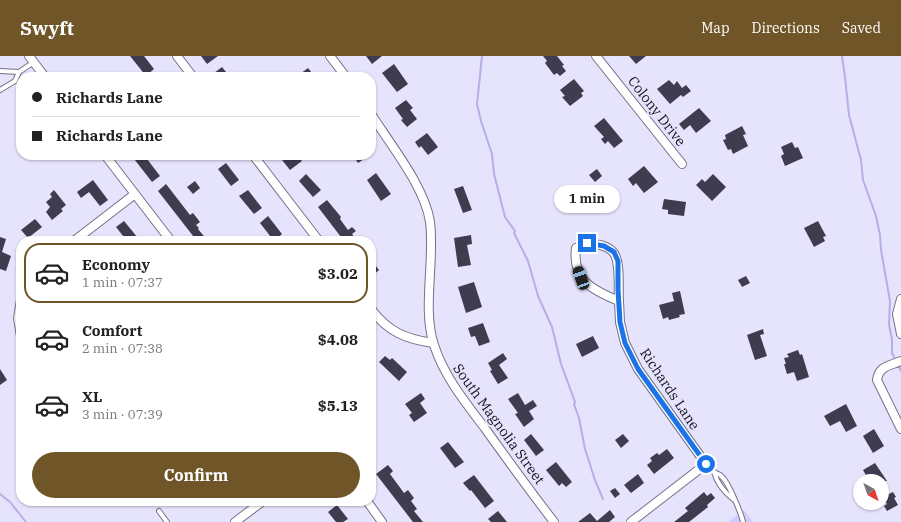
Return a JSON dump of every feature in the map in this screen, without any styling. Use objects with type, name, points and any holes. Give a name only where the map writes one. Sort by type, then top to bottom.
[{"type":"street","points":[[177,56],[189,72]]},
{"type":"street","points":[[330,56],[342,72]]},
{"type":"street","name":"Colony Drive","points":[[596,56],[682,164]]},
{"type":"street","points":[[31,59],[41,72]]},
{"type":"street","name":"South Magnolia Street","points":[[376,122],[420,193],[430,221],[431,253],[429,317],[433,344],[441,366],[554,522]]},
{"type":"street","points":[[109,160],[167,236]]},
{"type":"street","points":[[257,160],[315,236]]},
{"type":"street","points":[[80,236],[135,194]]},
{"type":"street","name":"Richards Lane","points":[[619,301],[596,291],[581,278],[574,260],[576,248],[587,243],[604,246],[614,252],[618,261],[620,322],[625,343],[638,369],[706,464]]},
{"type":"street","points":[[901,299],[897,314],[901,334]]},
{"type":"street","points":[[376,315],[387,327],[402,336],[433,344]]},
{"type":"street","points":[[901,361],[883,368],[878,373],[877,380],[901,429]]},
{"type":"street","points":[[631,522],[706,464]]},
{"type":"street","points":[[235,522],[256,506]]},
{"type":"street","points":[[371,506],[382,522]]},
{"type":"lane","points":[[0,72],[19,72],[31,59]]},
{"type":"lane","points":[[0,90],[15,81],[16,79]]},
{"type":"lane","points":[[706,464],[714,472],[722,476],[731,490],[734,500],[742,515],[743,522]]},
{"type":"lane","points":[[159,511],[167,522]]},
{"type":"shaded area","points":[[744,510],[753,522],[728,522]]},
{"type":"building","points":[[130,56],[144,56],[154,69],[151,72],[143,72]]},
{"type":"building","points":[[201,56],[218,56],[207,64]]},
{"type":"building","points":[[366,56],[382,56],[372,64]]},
{"type":"building","points":[[543,56],[557,56],[564,65],[562,66],[566,71],[560,76],[557,73],[554,75],[545,63],[547,61]]},
{"type":"building","points":[[629,56],[646,56],[636,64]]},
{"type":"building","points":[[394,64],[408,84],[397,92],[382,73]]},
{"type":"building","points":[[222,67],[226,72],[215,72]]},
{"type":"building","points":[[308,68],[311,72],[303,72]]},
{"type":"building","points":[[574,79],[584,91],[581,93],[583,96],[570,106],[562,97],[565,96],[560,90]]},
{"type":"building","points":[[669,80],[674,85],[677,81],[682,88],[686,85],[691,91],[683,97],[681,95],[670,104],[657,89]]},
{"type":"building","points":[[406,100],[413,108],[410,110],[417,119],[407,127],[401,120],[403,119],[395,108]]},
{"type":"building","points":[[699,108],[711,121],[696,133],[690,125],[684,130],[679,124]]},
{"type":"building","points":[[604,118],[623,141],[614,148],[608,141],[605,144],[601,139],[604,137],[594,126]]},
{"type":"building","points":[[742,126],[746,134],[743,135],[748,146],[733,154],[731,149],[728,150],[723,140],[726,139],[725,135]]},
{"type":"building","points":[[427,133],[438,147],[428,155],[421,146],[419,148],[415,142]]},
{"type":"building","points":[[792,142],[795,148],[798,147],[803,158],[785,166],[781,156],[784,154],[781,147]]},
{"type":"building","points":[[135,160],[148,160],[160,176],[152,182]]},
{"type":"building","points":[[282,160],[302,161],[290,170]]},
{"type":"building","points":[[226,163],[239,180],[231,186],[218,169]]},
{"type":"building","points":[[644,166],[658,182],[644,193],[636,183],[633,186],[628,179]]},
{"type":"building","points":[[597,169],[602,176],[595,182],[589,175]]},
{"type":"building","points":[[376,173],[391,194],[381,201],[367,180]]},
{"type":"building","points":[[306,174],[321,190],[313,197],[299,181]]},
{"type":"building","points":[[713,174],[726,187],[712,201],[696,185],[702,179],[705,182]]},
{"type":"building","points":[[93,180],[108,200],[100,206],[89,192],[81,198],[77,192]]},
{"type":"building","points":[[195,181],[200,188],[193,194],[187,187]]},
{"type":"building","points":[[166,184],[190,215],[193,213],[200,222],[196,225],[204,236],[193,236],[158,191]]},
{"type":"building","points":[[463,186],[472,210],[463,213],[454,189]]},
{"type":"building","points":[[54,190],[66,205],[61,209],[63,211],[52,220],[46,212],[50,207],[46,202],[52,197],[50,194]]},
{"type":"building","points":[[248,190],[262,208],[254,214],[239,196]]},
{"type":"building","points":[[664,199],[686,202],[684,216],[668,214],[668,210],[662,209]]},
{"type":"building","points":[[327,200],[341,217],[340,219],[348,230],[352,227],[356,231],[352,234],[353,236],[340,236],[318,207]]},
{"type":"building","points":[[268,216],[282,234],[280,236],[270,236],[260,223]]},
{"type":"building","points":[[35,219],[42,227],[31,236],[26,236],[21,230]]},
{"type":"building","points":[[124,221],[136,236],[123,236],[116,227]]},
{"type":"building","points":[[818,221],[826,236],[823,237],[825,241],[814,247],[804,228]]},
{"type":"building","points":[[471,235],[472,244],[467,245],[471,265],[458,267],[454,238]]},
{"type":"building","points":[[0,237],[6,239],[2,252],[11,256],[6,271],[0,269]]},
{"type":"building","points":[[746,276],[750,283],[742,287],[738,280]]},
{"type":"building","points":[[474,282],[482,307],[466,313],[458,287]]},
{"type":"building","points":[[680,291],[685,314],[669,320],[668,317],[663,319],[659,305],[674,301],[672,293]]},
{"type":"building","points":[[483,323],[490,342],[479,346],[475,336],[471,337],[468,328]]},
{"type":"building","points":[[763,329],[764,334],[760,335],[767,356],[755,360],[747,335]]},
{"type":"building","points":[[593,336],[599,348],[582,357],[576,344]]},
{"type":"building","points":[[798,350],[800,355],[802,354],[809,377],[797,381],[794,372],[787,374],[784,358],[789,357],[787,354]]},
{"type":"building","points":[[503,353],[507,359],[499,365],[508,378],[498,384],[490,371],[492,370],[488,363]]},
{"type":"building","points":[[385,356],[390,360],[392,358],[407,372],[399,381],[379,362]]},
{"type":"building","points":[[0,369],[7,380],[0,385]]},
{"type":"building","points":[[421,393],[425,399],[420,403],[427,413],[414,422],[409,415],[412,413],[405,404]]},
{"type":"building","points":[[518,393],[525,405],[533,400],[537,406],[529,411],[534,419],[524,427],[515,414],[518,413],[508,399]]},
{"type":"building","points":[[846,404],[857,426],[846,432],[840,421],[830,426],[824,416]]},
{"type":"building","points":[[874,429],[884,446],[873,453],[863,436]]},
{"type":"building","points":[[531,434],[544,450],[536,456],[524,440]]},
{"type":"building","points":[[623,434],[629,441],[621,448],[615,440]]},
{"type":"building","points":[[448,442],[464,462],[455,468],[440,448]]},
{"type":"building","points":[[667,449],[674,458],[654,474],[647,465],[652,461],[650,458],[657,453],[659,455]]},
{"type":"building","points":[[556,462],[572,482],[566,487],[562,483],[559,486],[546,470]]},
{"type":"building","points":[[875,463],[882,474],[865,474],[863,470]]},
{"type":"building","points":[[388,465],[393,471],[390,474],[404,493],[408,490],[414,498],[411,501],[417,509],[414,511],[423,522],[413,522],[376,474]]},
{"type":"building","points":[[638,474],[644,483],[631,493],[624,485]]},
{"type":"building","points":[[474,475],[494,501],[485,508],[471,490],[470,491],[463,483]]},
{"type":"building","points":[[615,488],[620,494],[615,498],[610,491]]},
{"type":"building","points":[[704,492],[707,496],[711,493],[715,498],[707,505],[708,507],[689,522],[674,522],[688,511],[685,508]]},
{"type":"building","points":[[893,492],[896,497],[894,498],[898,505],[889,510],[889,494]]},
{"type":"building","points":[[338,506],[348,519],[343,522],[336,522],[328,512]]},
{"type":"building","points":[[610,510],[615,517],[609,522],[578,522],[590,513],[597,521]]},
{"type":"building","points":[[498,511],[507,522],[491,522],[488,519]]},
{"type":"waterway","points":[[482,56],[477,104],[492,154],[494,174],[505,217],[515,231],[514,233],[528,261],[538,296],[552,327],[561,364],[575,402],[574,404],[579,418],[585,449],[603,499]]},
{"type":"waterway","points":[[842,56],[849,115],[861,160],[863,180],[876,216],[880,235],[881,250],[890,301],[889,325],[892,339],[892,353],[896,361]]},
{"type":"waterway","points":[[898,365],[901,371]]},
{"type":"waterway","points":[[0,494],[10,502],[26,522]]},
{"type":"route","points":[[587,243],[604,246],[614,252],[618,261],[620,322],[625,343],[638,369],[706,464]]}]
